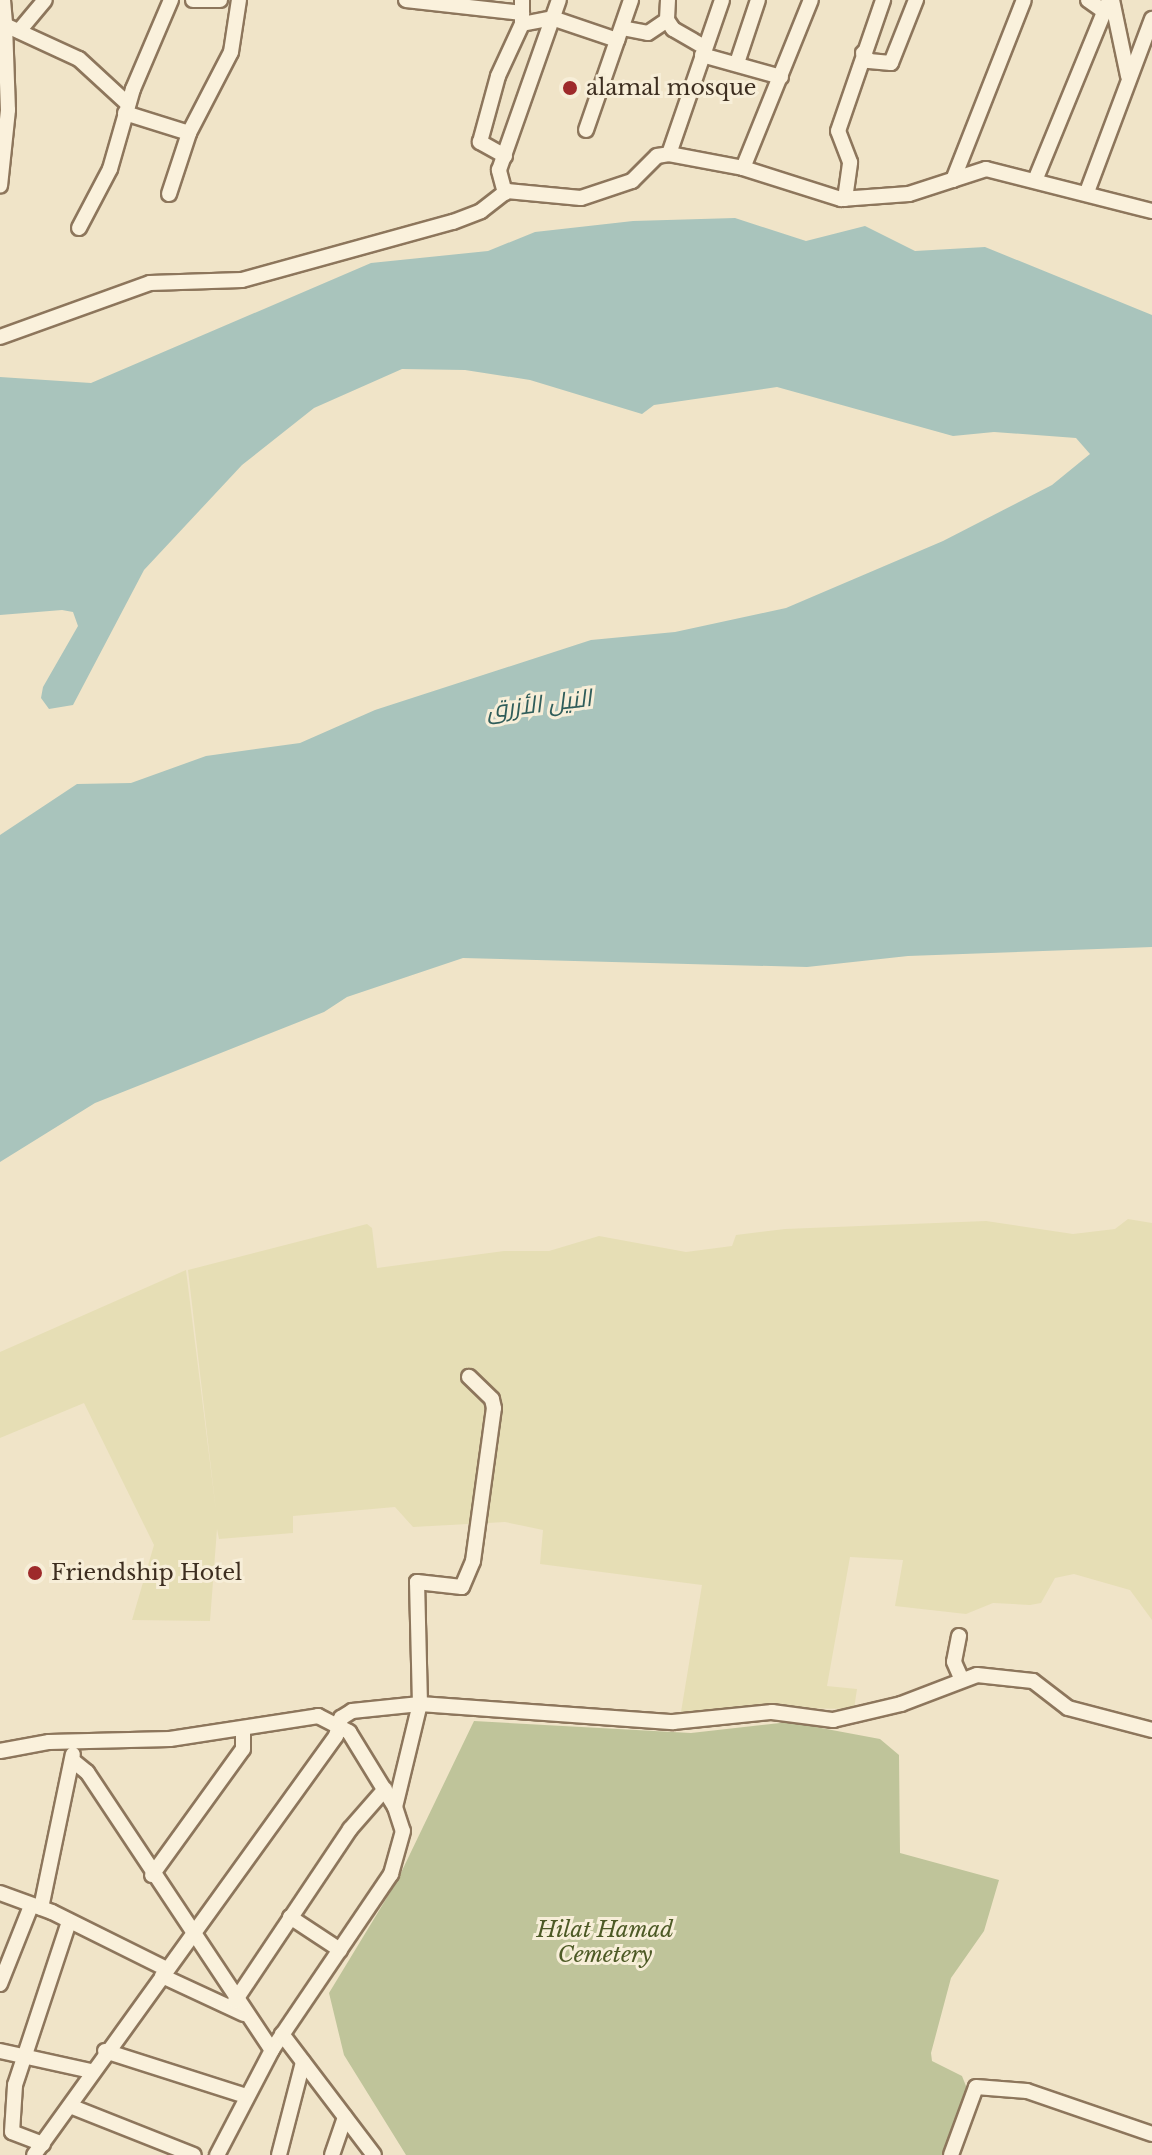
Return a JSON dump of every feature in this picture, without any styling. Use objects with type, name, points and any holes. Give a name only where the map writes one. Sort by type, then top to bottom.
[{"type":"street","points":[[0,186],[8,28],[3,0]]},
{"type":"street","points":[[8,28],[45,0]]},
{"type":"street","points":[[79,228],[110,169],[126,108],[171,0]]},
{"type":"street","points":[[193,0],[220,0]]},
{"type":"street","points":[[169,194],[189,133],[231,52],[239,0]]},
{"type":"street","points":[[406,0],[522,12],[619,34],[648,33],[667,20]]},
{"type":"street","points":[[505,193],[499,170],[559,0]]},
{"type":"street","points":[[586,130],[631,0]]},
{"type":"street","points":[[668,0],[667,20],[673,29],[703,51],[781,77]]},
{"type":"street","points":[[669,154],[722,0]]},
{"type":"street","points":[[737,63],[758,0]]},
{"type":"street","points":[[743,168],[811,0]]},
{"type":"street","points":[[845,199],[850,162],[838,131],[883,0]]},
{"type":"street","points":[[863,53],[869,61],[891,63],[916,0]]},
{"type":"street","points":[[953,180],[1024,0]]},
{"type":"street","points":[[1088,0],[1108,4]]},
{"type":"street","points":[[1036,178],[1108,4]]},
{"type":"street","points":[[1108,4],[1128,76]]},
{"type":"street","points":[[505,156],[480,142],[498,76],[522,12]]},
{"type":"street","points":[[1087,192],[1128,76],[1152,19]]},
{"type":"street","points":[[8,28],[79,59],[126,108],[189,133]]},
{"type":"street","points":[[0,337],[150,283],[242,280],[291,268],[373,240],[453,222],[481,211],[505,193],[522,189],[581,198],[632,181],[657,156],[669,154],[743,168],[845,199],[909,194],[986,169],[1036,178],[1152,211]]},
{"type":"street","points":[[395,1807],[420,1704],[417,1582],[462,1587],[473,1561],[494,1408],[492,1399],[469,1377]]},
{"type":"street","points":[[959,1636],[954,1662],[961,1678]]},
{"type":"street","points":[[69,1922],[15,2085],[12,2132],[38,2149],[105,2051],[193,1936],[339,1724],[352,1711],[420,1704],[673,1722],[772,1712],[833,1720],[901,1704],[961,1678],[1017,1676],[1033,1681],[1068,1708],[1152,1730]]},
{"type":"street","points":[[1,1753],[73,1741],[170,1739],[307,1716],[339,1724],[395,1807],[403,1831],[398,1857],[272,2050],[217,2155]]},
{"type":"street","points":[[152,1875],[243,1749],[243,1729]]},
{"type":"street","points":[[0,1984],[36,1907],[72,1760],[73,1741]]},
{"type":"street","points":[[72,1760],[87,1772],[235,2001],[272,2050]]},
{"type":"street","points":[[235,2001],[359,1816],[385,1789]]},
{"type":"street","points":[[0,1893],[69,1922],[244,2014]]},
{"type":"street","points":[[290,1917],[340,1950]]},
{"type":"street","points":[[282,2034],[374,2155]]},
{"type":"street","points":[[0,2051],[25,2054],[91,2071]]},
{"type":"street","points":[[105,2051],[246,2096]]},
{"type":"street","points":[[279,2155],[303,2062]]},
{"type":"street","points":[[951,2155],[970,2093],[983,2086],[1027,2091],[1152,2134]]},
{"type":"street","points":[[70,2106],[194,2155]]},
{"type":"street","points":[[332,2155],[345,2117]]},
{"type":"shaded area","points":[[1128,1219],[1152,1223],[1152,1620],[1130,1590],[1074,1574],[1055,1578],[1041,1603],[1030,1605],[993,1603],[966,1614],[895,1606],[903,1560],[850,1557],[827,1686],[857,1689],[854,1709],[783,1708],[680,1718],[702,1585],[540,1564],[543,1530],[505,1522],[413,1527],[395,1507],[293,1516],[293,1533],[219,1539],[217,1529],[210,1621],[132,1620],[154,1545],[84,1403],[0,1438],[0,1352],[186,1270],[216,1511],[188,1270],[367,1224],[372,1228],[377,1268],[504,1251],[549,1251],[599,1236],[686,1252],[732,1246],[736,1235],[785,1229],[986,1221],[1073,1234],[1115,1229]]},
{"type":"green space","name":"Hilat Hamad Cemetery","points":[[474,1721],[691,1733],[789,1722],[880,1739],[899,1755],[900,1853],[999,1880],[984,1931],[951,1978],[931,2053],[932,2061],[962,2076],[970,2096],[951,2155],[406,2155],[344,2055],[329,1993],[397,1881]]},
{"type":"water","name":"النيل الأزرق","points":[[735,218],[806,241],[865,226],[915,251],[985,247],[1152,315],[1152,947],[908,956],[807,967],[463,958],[347,997],[324,1012],[95,1103],[0,1162],[0,835],[77,784],[131,783],[206,756],[300,743],[375,710],[591,640],[675,632],[786,608],[943,541],[1052,485],[1090,454],[1076,438],[994,432],[953,436],[777,387],[654,405],[642,414],[530,380],[465,370],[402,369],[314,408],[242,465],[144,570],[73,705],[49,709],[41,698],[43,687],[78,626],[73,612],[62,610],[0,615],[0,377],[91,383],[371,263],[488,251],[535,232],[633,221]]},
{"type":"place","name":"alamal mosque","points":[[570,88]]},
{"type":"place","name":"Friendship Hotel","points":[[35,1573]]}]
